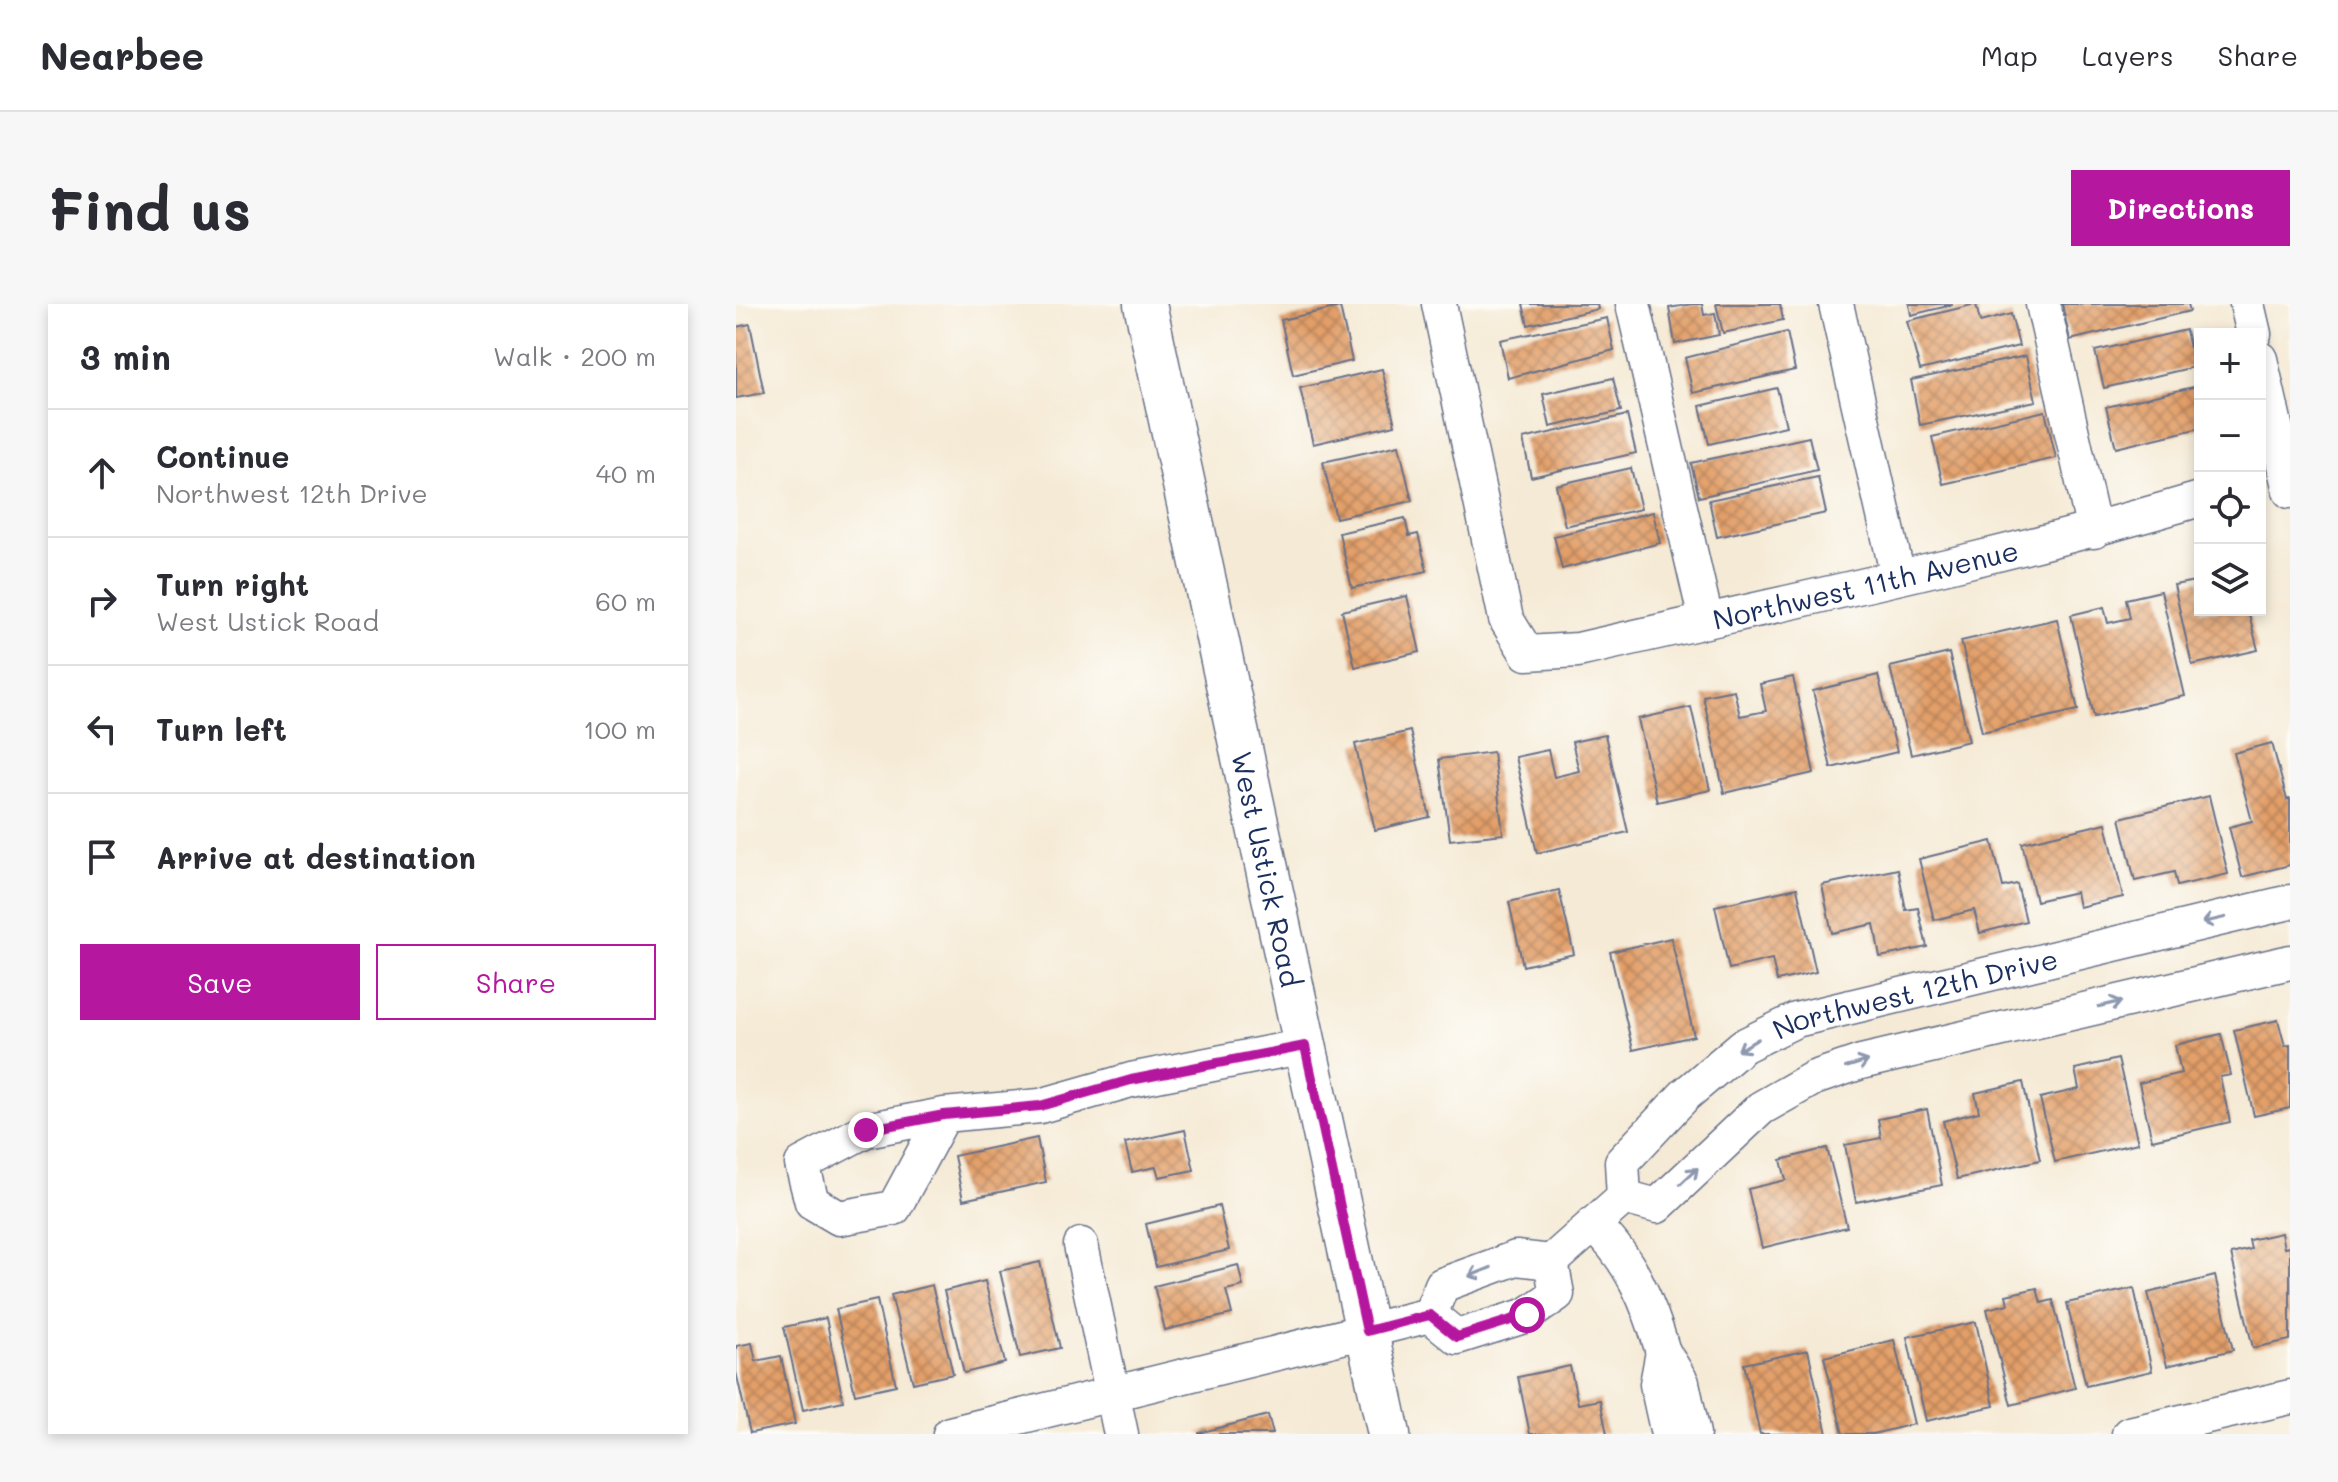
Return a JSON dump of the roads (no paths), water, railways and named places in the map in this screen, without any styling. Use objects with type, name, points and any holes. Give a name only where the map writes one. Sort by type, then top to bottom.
[{"type":"main road","name":"West Ustick Road","points":[[1145,304],[1389,1434]]},
{"type":"street","name":"Northwest 11th Avenue","points":[[1439,304],[1506,619],[1527,653],[1578,650],[1898,577],[2094,531],[2194,501]]},
{"type":"street","points":[[1633,304],[1706,620]]},
{"type":"street","points":[[1836,304],[1898,577]]},
{"type":"street","points":[[2043,304],[2094,531]]},
{"type":"street","points":[[2247,304],[2253,328]]},
{"type":"street","points":[[2266,392],[2282,479]]},
{"type":"street","name":"Northwest 12th Drive","points":[[2290,902],[1796,1020],[1743,1046],[1685,1095],[1622,1162],[1624,1197],[1657,1206],[1761,1108],[1814,1078],[1861,1062],[2290,962]]},
{"type":"street","points":[[944,1115],[1040,1106],[1131,1080],[1305,1046]]},
{"type":"street","points":[[1430,1315],[1442,1285],[1516,1258],[1551,1262],[1624,1197]]},
{"type":"street","points":[[1593,1224],[1615,1245],[1649,1303],[1663,1352],[1682,1383],[1693,1434]]},
{"type":"street","points":[[1081,1245],[1121,1434]]},
{"type":"street","points":[[1430,1315],[1457,1337],[1527,1315],[1557,1294],[1551,1262]]},
{"type":"street","points":[[950,1434],[1430,1315]]},
{"type":"street","points":[[1663,1352],[1657,1384],[1668,1434]]},
{"type":"street","points":[[2129,1434],[2290,1397]]}]
